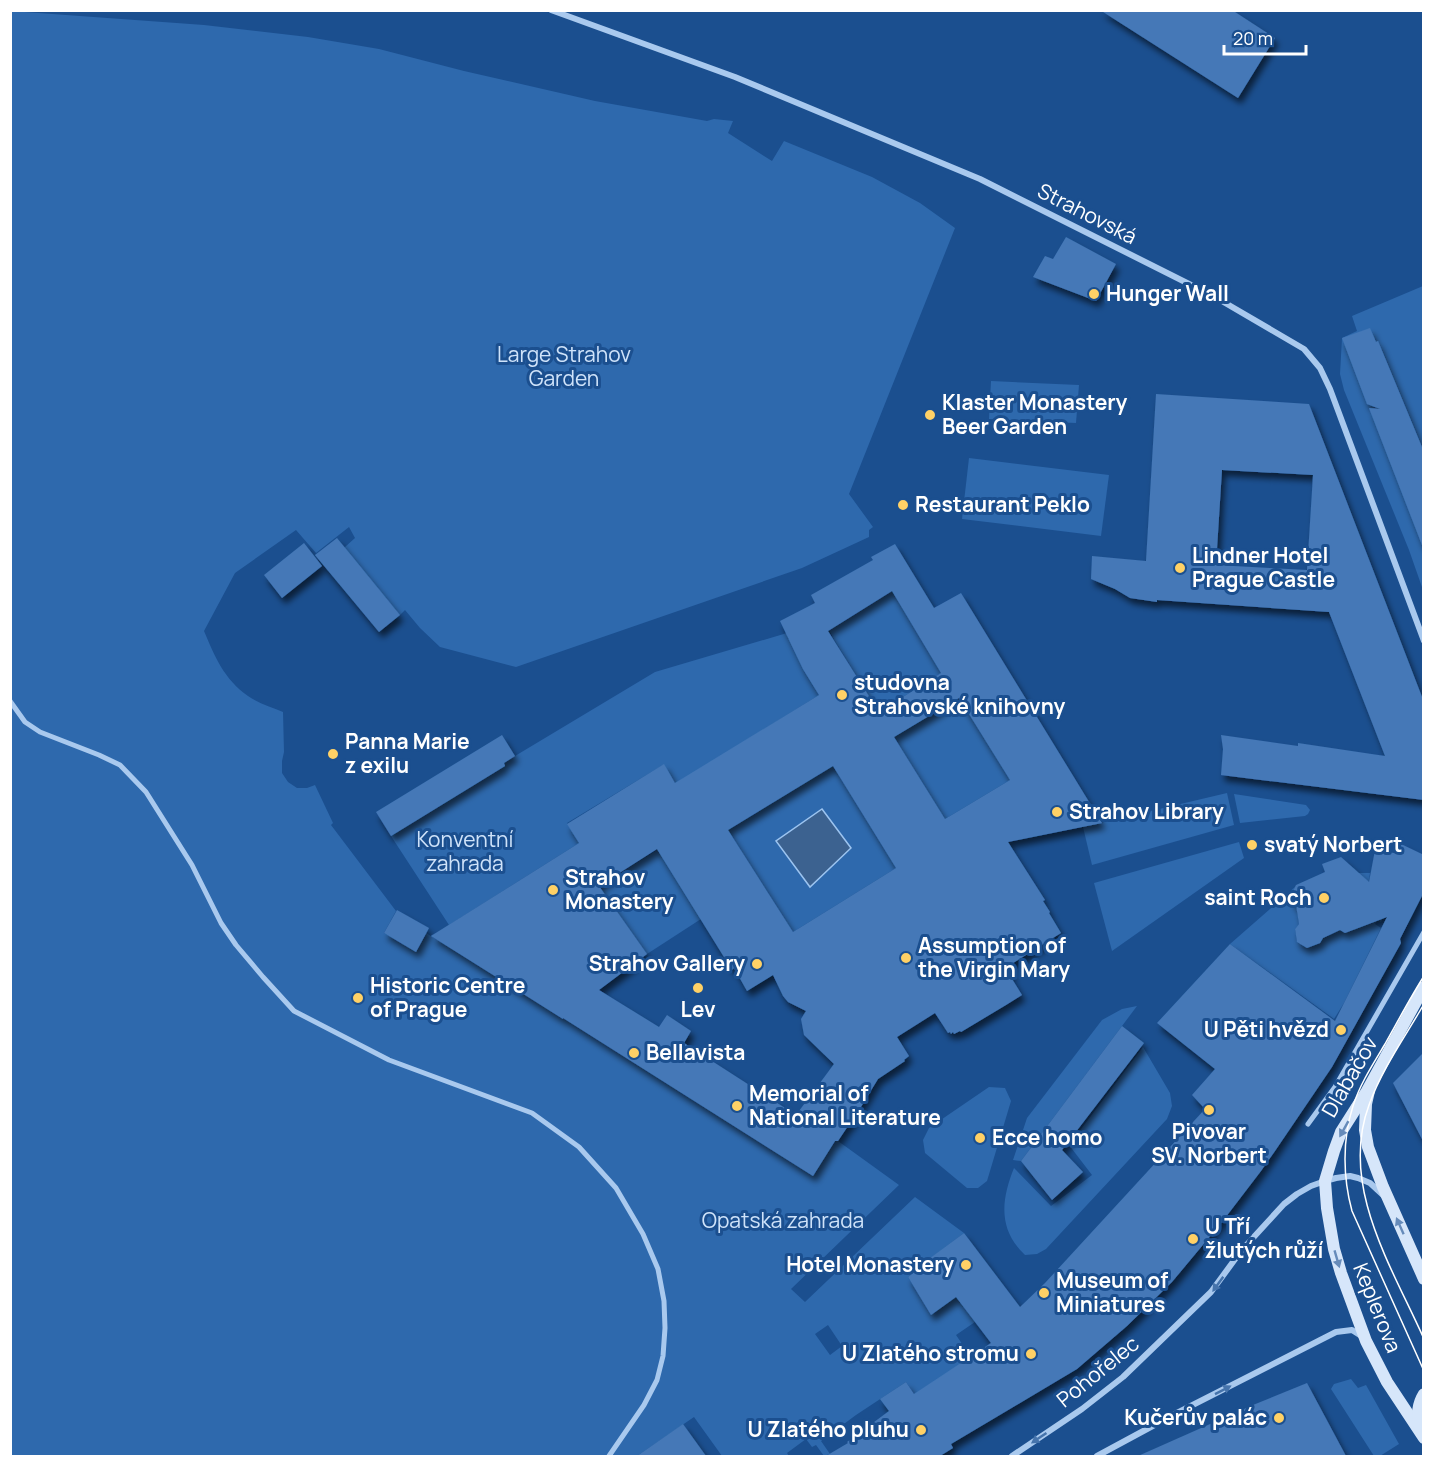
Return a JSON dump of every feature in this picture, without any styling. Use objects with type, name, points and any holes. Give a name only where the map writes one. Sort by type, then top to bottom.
[{"type":"main road","name":"Dlabačov","points":[[1325,1181],[1341,1132],[1367,1091],[1422,992]]},
{"type":"main road","points":[[1371,1081],[1366,1104],[1365,1130],[1368,1147],[1390,1204],[1424,1280]]},
{"type":"main road","name":"Keplerova","points":[[1325,1181],[1334,1249],[1366,1341],[1387,1382],[1423,1438]]},
{"type":"main road","name":"Keplerova","points":[[1423,1438],[1418,1415],[1419,1404],[1424,1395]]},
{"type":"street","name":"Strahovská","points":[[551,10],[735,77],[980,179],[1215,297],[1304,349],[1320,368],[1330,389],[1424,641]]},
{"type":"street","points":[[10,701],[25,722],[40,732],[99,754],[120,765],[146,792],[192,865],[221,923],[236,945],[294,1011],[389,1060],[532,1113],[579,1147],[616,1188],[643,1234],[658,1269],[664,1301],[665,1328],[663,1356],[657,1380],[644,1405],[609,1456]]},
{"type":"street","points":[[1308,1124],[1335,1087],[1424,932]]},
{"type":"street","name":"Pohořelec","points":[[1012,1456],[1082,1409],[1123,1377],[1211,1292],[1241,1251],[1284,1204],[1297,1194],[1311,1186],[1346,1176],[1370,1183],[1390,1204]]},
{"type":"street","points":[[1097,1456],[1336,1332],[1352,1330],[1366,1341]]},
{"type":"green space","name":"Large Strahov Garden","points":[[11,11],[204,25],[308,37],[379,49],[595,101],[707,121],[714,119],[733,121],[728,133],[772,161],[784,141],[872,177],[920,203],[955,228],[849,494],[873,527],[869,530],[869,537],[802,568],[516,667],[440,647],[405,610],[400,615],[361,568],[340,583],[325,565],[355,538],[349,527],[316,553],[296,530],[235,573],[204,631],[226,675],[252,698],[283,712],[282,773],[288,782],[297,788],[315,785],[333,823],[331,825],[396,911],[384,933],[416,952],[426,933],[813,1176],[835,1141],[838,1141],[899,1185],[791,1289],[805,1302],[915,1197],[964,1233],[908,1277],[931,1315],[956,1297],[975,1322],[956,1335],[971,1357],[915,1395],[906,1382],[856,1415],[821,1441],[830,1454],[824,1456],[816,1445],[812,1447],[806,1439],[787,1453],[789,1456],[722,1456],[694,1417],[637,1456],[11,1456]],"holes":[[[828,1325],[842,1346],[830,1355],[815,1334]]]},
{"type":"green space","points":[[1423,286],[1423,590],[1344,390],[1340,374],[1342,338],[1357,331],[1352,316]]},
{"type":"green space","points":[[991,381],[1079,385],[1076,423],[989,419]]},
{"type":"green space","points":[[969,458],[1109,475],[1101,536],[962,519]]},
{"type":"green space","points":[[892,591],[941,673],[879,712],[829,630]]},
{"type":"green space","name":"Konventní zahrada","points":[[787,633],[788,639],[819,695],[676,784],[663,765],[567,823],[579,843],[449,925],[391,836],[505,766],[504,763],[515,756],[655,672]]},
{"type":"green space","points":[[959,698],[1010,780],[945,819],[894,737]]},
{"type":"green space","points":[[833,766],[896,868],[793,932],[728,830]]},
{"type":"green space","points":[[1227,793],[1234,825],[1092,865],[1083,827]]},
{"type":"green space","points":[[1234,794],[1306,805],[1310,810],[1305,816],[1240,823]]},
{"type":"green space","points":[[1239,842],[1244,858],[1112,951],[1094,883]]},
{"type":"green space","points":[[660,848],[701,919],[647,954],[599,886]]},
{"type":"green space","points":[[1359,873],[1370,873],[1368,889],[1391,900],[1381,922],[1377,920],[1375,924],[1381,928],[1334,1019],[1230,944],[1295,887],[1292,902],[1296,905],[1299,924],[1295,929],[1297,942],[1307,948],[1340,930],[1345,933],[1354,930],[1358,921]]},
{"type":"green space","points":[[1137,1006],[1021,1161],[1013,1160],[1027,1118],[1102,1020],[1122,1009]]},
{"type":"green space","points":[[1143,1047],[1170,1093],[1172,1106],[1167,1119],[1046,1249],[1037,1254],[1025,1255],[1016,1245],[1006,1225],[1006,1192],[1014,1168],[1051,1206],[1092,1175],[1069,1145]]},
{"type":"green space","points":[[989,1087],[1005,1088],[1011,1101],[987,1181],[978,1188],[967,1188],[925,1153],[923,1140],[929,1128]]},
{"type":"green space","points":[[1351,1379],[1358,1388],[1366,1385],[1399,1444],[1380,1456],[1374,1456],[1331,1389],[1334,1384]]},
{"type":"shaded area","points":[[822,809],[851,848],[810,887],[776,841]]},
{"type":"building","points":[[1100,10],[1232,10],[1275,38],[1238,98]]},
{"type":"building","points":[[1066,237],[1116,264],[1096,301],[1033,277],[1045,256],[1053,259]]},
{"type":"building","points":[[1370,328],[1376,342],[1378,341],[1424,452],[1424,544],[1422,545],[1369,408],[1380,409],[1367,404],[1342,338]]},
{"type":"building","name":"Lindner Hotel Prague Castle","points":[[1156,394],[1309,404],[1424,702],[1424,800],[1221,775],[1223,749],[1221,735],[1298,746],[1298,743],[1385,756],[1329,612],[1157,600],[1157,602],[1130,598],[1091,579],[1092,556],[1146,561]],"holes":[[[1222,470],[1313,475],[1307,570],[1216,565]]]},
{"type":"building","points":[[337,538],[400,615],[379,632],[315,555]]},
{"type":"building","points":[[304,543],[322,566],[282,598],[264,575]]},
{"type":"building","name":"Strahov Monastery","points":[[895,544],[934,608],[961,593],[1102,823],[1008,842],[1045,900],[1043,901],[1061,933],[1010,965],[1013,972],[1009,974],[1022,995],[961,1032],[948,1033],[935,1013],[897,1037],[909,1056],[878,1079],[850,1125],[838,1141],[835,1141],[813,1176],[431,936],[579,843],[567,824],[664,764],[675,783],[819,695],[803,669],[780,621],[815,603],[811,595],[873,560],[871,557]],"holes":[[[892,591],[941,673],[879,712],[828,631]],[[959,698],[1010,780],[945,819],[894,737]],[[833,766],[896,868],[793,932],[728,830]],[[657,849],[747,991],[773,975],[788,1002],[806,1011],[801,1019],[804,1035],[834,1064],[796,1115],[684,1043],[691,1031],[667,1015],[659,1027],[599,990],[647,954],[599,886]]]},
{"type":"building","points":[[502,735],[515,756],[504,763],[505,766],[391,836],[376,812]]},
{"type":"building","points":[[1401,844],[1424,855],[1424,892],[1400,939],[1401,943],[1332,1067],[1261,1171],[1172,1282],[1127,1326],[1077,1369],[951,1444],[953,1448],[940,1456],[826,1456],[848,1443],[889,1411],[880,1399],[906,1382],[914,1394],[991,1343],[956,1297],[931,1315],[908,1277],[922,1264],[964,1233],[1020,1307],[1045,1283],[1205,1109],[1192,1095],[1215,1069],[1157,1023],[1230,944],[1335,1021],[1387,917],[1345,933],[1340,930],[1323,938],[1320,943],[1307,948],[1297,942],[1295,929],[1299,924],[1296,905],[1292,903],[1292,893],[1296,885],[1325,872],[1322,864],[1341,857],[1369,882],[1375,850],[1400,854]]},
{"type":"building","points":[[397,910],[429,928],[416,952],[384,933]]},
{"type":"building","points":[[1122,1026],[1144,1043],[1062,1150],[1083,1172],[1052,1200],[1021,1161]]},
{"type":"building","points":[[1424,1052],[1424,1143],[1393,1083]]},
{"type":"building","name":"Kučerův palác","points":[[1307,1383],[1346,1456],[1138,1456],[1253,1405]]},
{"type":"building","points":[[683,1424],[706,1456],[637,1456]]},
{"type":"tram line","points":[[1424,976],[1359,1090],[1349,1119],[1345,1145],[1347,1185],[1352,1211],[1424,1371]]},
{"type":"tram line","points":[[1424,1004],[1374,1092],[1361,1135],[1360,1166],[1373,1225],[1424,1339]]},
{"type":"place","name":"Hunger Wall","points":[[1094,294]]},
{"type":"place","name":"Klaster Monastery Beer Garden","points":[[930,415]]},
{"type":"place","name":"Restaurant Peklo","points":[[903,505]]},
{"type":"place","name":"Lindner Hotel Prague Castle","points":[[1180,568]]},
{"type":"place","name":"studovna Strahovské knihovny","points":[[842,695]]},
{"type":"place","name":"Panna Marie z exilu","points":[[333,754]]},
{"type":"place","name":"Strahov Library","points":[[1057,812]]},
{"type":"place","name":"svatý Norbert","points":[[1252,845]]},
{"type":"place","name":"Strahov Monastery","points":[[553,890]]},
{"type":"place","name":"saint Roch","points":[[1324,898]]},
{"type":"place","name":"Assumption of the Virgin Mary","points":[[906,958]]},
{"type":"place","name":"Strahov Gallery","points":[[757,964]]},
{"type":"place","name":"Lev","points":[[698,988]]},
{"type":"place","name":"Historic Centre of Prague","points":[[358,998]]},
{"type":"place","name":"U Pěti hvězd","points":[[1341,1030]]},
{"type":"place","name":"Bellavista","points":[[634,1053]]},
{"type":"place","name":"Memorial of National Literature","points":[[737,1106]]},
{"type":"place","name":"Pivovar SV. Norbert","points":[[1209,1110]]},
{"type":"place","name":"Ecce homo","points":[[980,1138]]},
{"type":"place","name":"U Tří žlutých růží","points":[[1193,1239]]},
{"type":"place","name":"Hotel Monastery","points":[[966,1265]]},
{"type":"place","name":"Museum of Miniatures","points":[[1044,1293]]},
{"type":"place","name":"U Zlatého stromu","points":[[1031,1354]]},
{"type":"place","name":"Kučerův palác","points":[[1279,1418]]},
{"type":"place","name":"U Zlatého pluhu","points":[[921,1430]]},
{"type":"park label","name":"Opatská zahrada","points":[[783,1221]]}]
